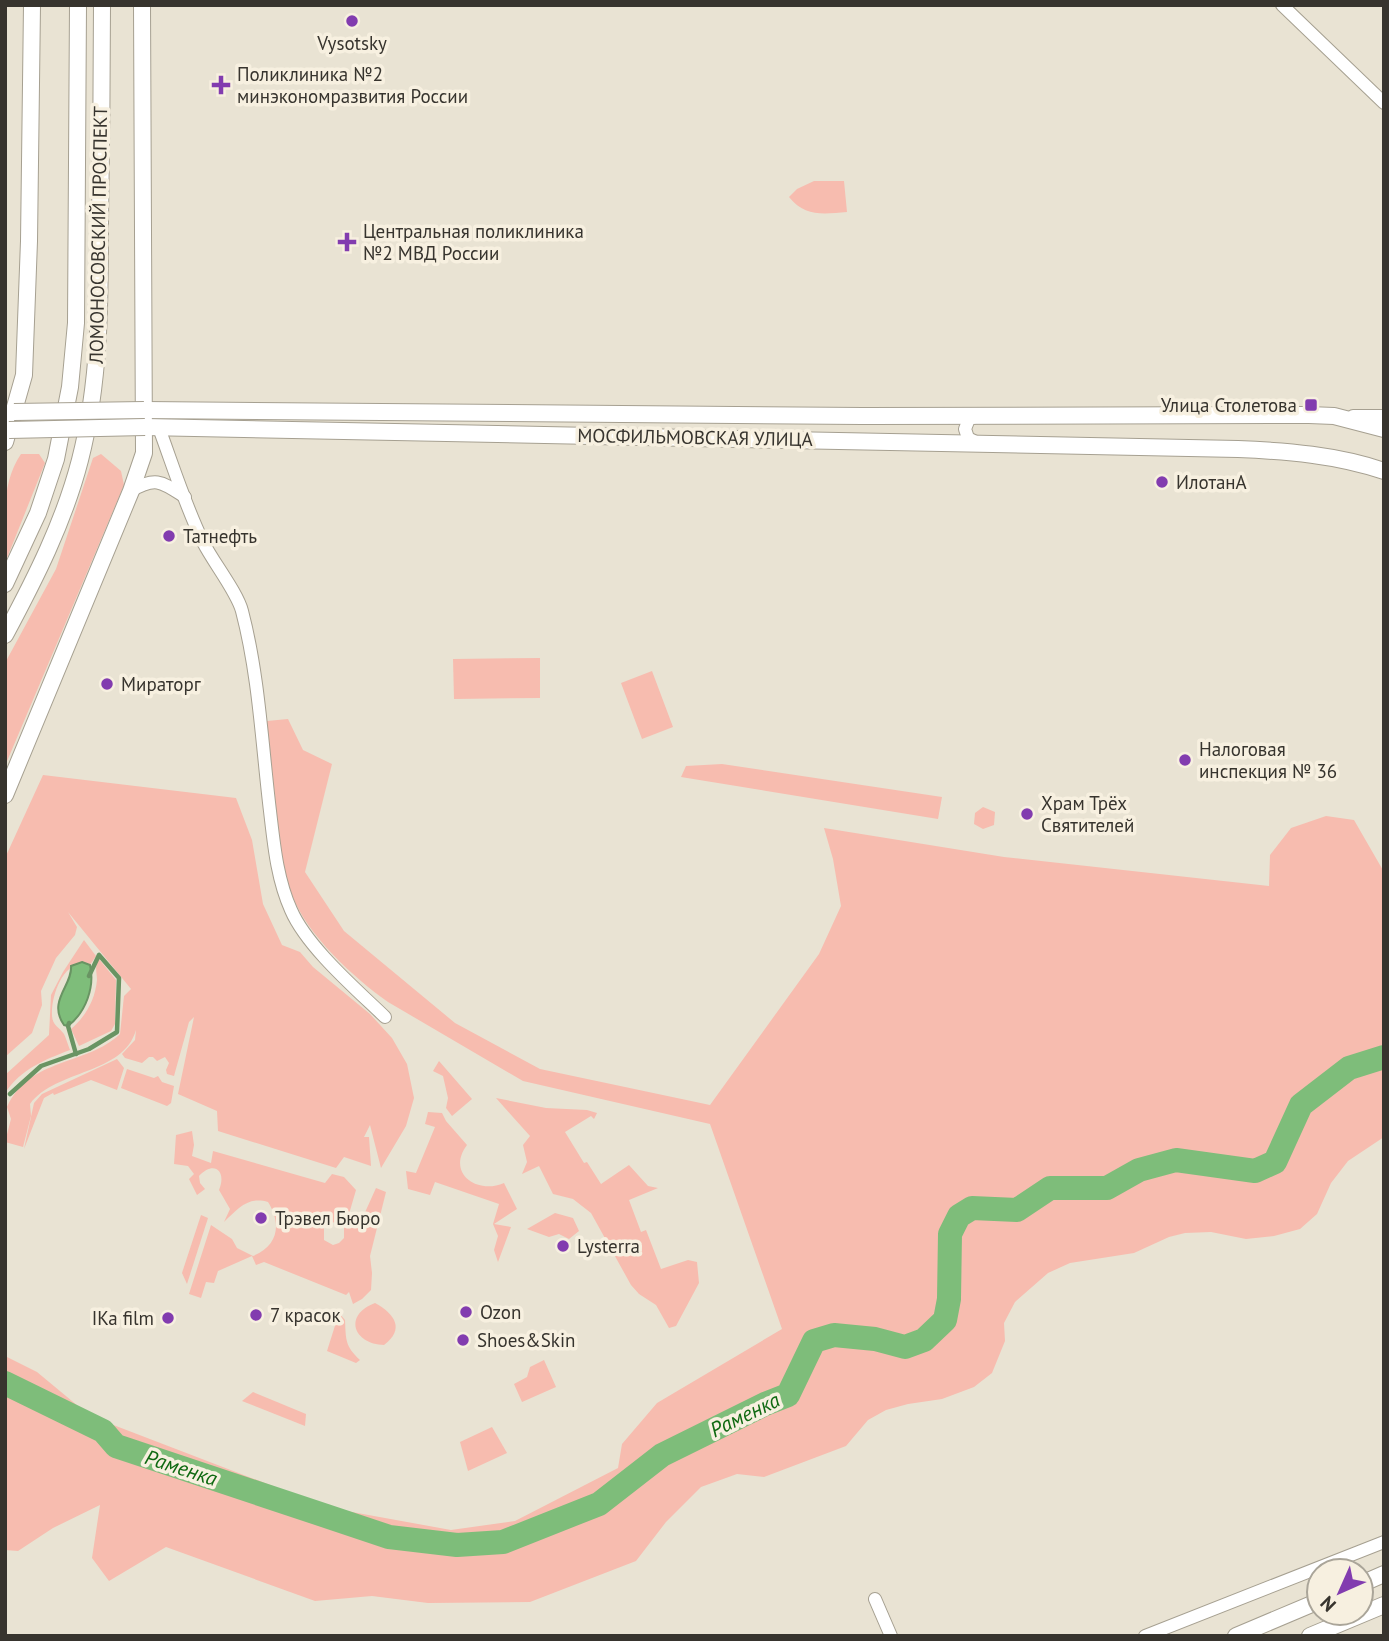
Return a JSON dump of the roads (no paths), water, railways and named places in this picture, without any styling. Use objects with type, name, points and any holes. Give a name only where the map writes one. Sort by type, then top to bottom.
[{"type":"main road","points":[[7,434],[9,412],[24,374],[29,241],[32,5]]},
{"type":"main road","name":"ЛОМОНОСОВСКИЙ ПРОСПЕКТ","points":[[5,584],[38,513],[56,459],[70,387],[76,323],[78,5]]},
{"type":"main road","name":"ЛОМОНОСОВСКИЙ ПРОСПЕКТ","points":[[5,635],[38,573],[61,519],[79,463],[94,388],[100,322],[102,5]]},
{"type":"main road","points":[[5,795],[131,491],[152,427],[144,410],[142,5]]},
{"type":"main road","name":"МОСФИЛЬМОВСКАЯ УЛИЦА","points":[[9,412],[144,410],[508,414],[1334,416]]},
{"type":"main road","points":[[1334,416],[1384,429]]},
{"type":"main road","name":"МОСФИЛЬМОВСКАЯ УЛИЦА","points":[[7,434],[152,427],[1250,449],[1297,452],[1379,467]]},
{"type":"main road","points":[[1310,1636],[1384,1605]]},
{"type":"main road","points":[[1236,1636],[1305,1607]]},
{"type":"street","points":[[1282,5],[1384,103]]},
{"type":"street","points":[[978,415],[969,419],[965,429],[968,438],[978,443]]},
{"type":"street","name":"МОСФИЛЬМОВСКАЯ УЛИЦА","points":[[1334,416],[1384,416]]},
{"type":"street","points":[[152,427],[185,496],[204,545],[241,607],[250,648],[275,849],[281,884],[291,912],[330,961],[386,1017]]},
{"type":"street","points":[[131,491],[153,481],[168,485],[185,496]]},
{"type":"street","points":[[1145,1636],[1384,1542]]},
{"type":"street","points":[[875,1598],[891,1636]]},
{"type":"waterway","points":[[10,1094],[41,1066],[89,1049],[117,1032],[119,978],[99,955],[89,976]]},
{"type":"waterway","points":[[69,1023],[76,1054]]},
{"type":"waterway","name":"Раменка","points":[[5,1383],[103,1431],[116,1446],[389,1537],[457,1545],[503,1542],[599,1504],[662,1455],[788,1395],[814,1341],[834,1335],[875,1339],[905,1347],[924,1340],[945,1320],[949,1299],[950,1234],[959,1216],[972,1208],[1017,1210],[1050,1188],[1107,1188],[1139,1170],[1176,1160],[1255,1171],[1275,1162],[1301,1105],[1349,1068],[1384,1057]]},
{"type":"place","name":"Vysotsky","points":[[352,21]]},
{"type":"place","name":"Поликлиника №2 минэкономразвития России","points":[[221,85]]},
{"type":"place","name":"Центральная поликлиника №2 МВД России","points":[[347,242]]},
{"type":"place","name":"Улица Столетова","points":[[1311,405]]},
{"type":"place","name":"ИлотанА","points":[[1162,482]]},
{"type":"place","name":"Татнефть","points":[[169,536]]},
{"type":"place","name":"Мираторг","points":[[107,684]]},
{"type":"place","name":"Налоговая инспекция № 36","points":[[1185,760]]},
{"type":"place","name":"Храм Трёх Святителей","points":[[1027,814]]},
{"type":"place","name":"Трэвел Бюро","points":[[261,1218]]},
{"type":"place","name":"Lysterra","points":[[563,1246]]},
{"type":"place","name":"Ozon","points":[[466,1312]]},
{"type":"place","name":"7 красок","points":[[256,1315]]},
{"type":"place","name":"IKa film","points":[[168,1318]]},
{"type":"place","name":"Shoes&Skin","points":[[463,1340]]}]
